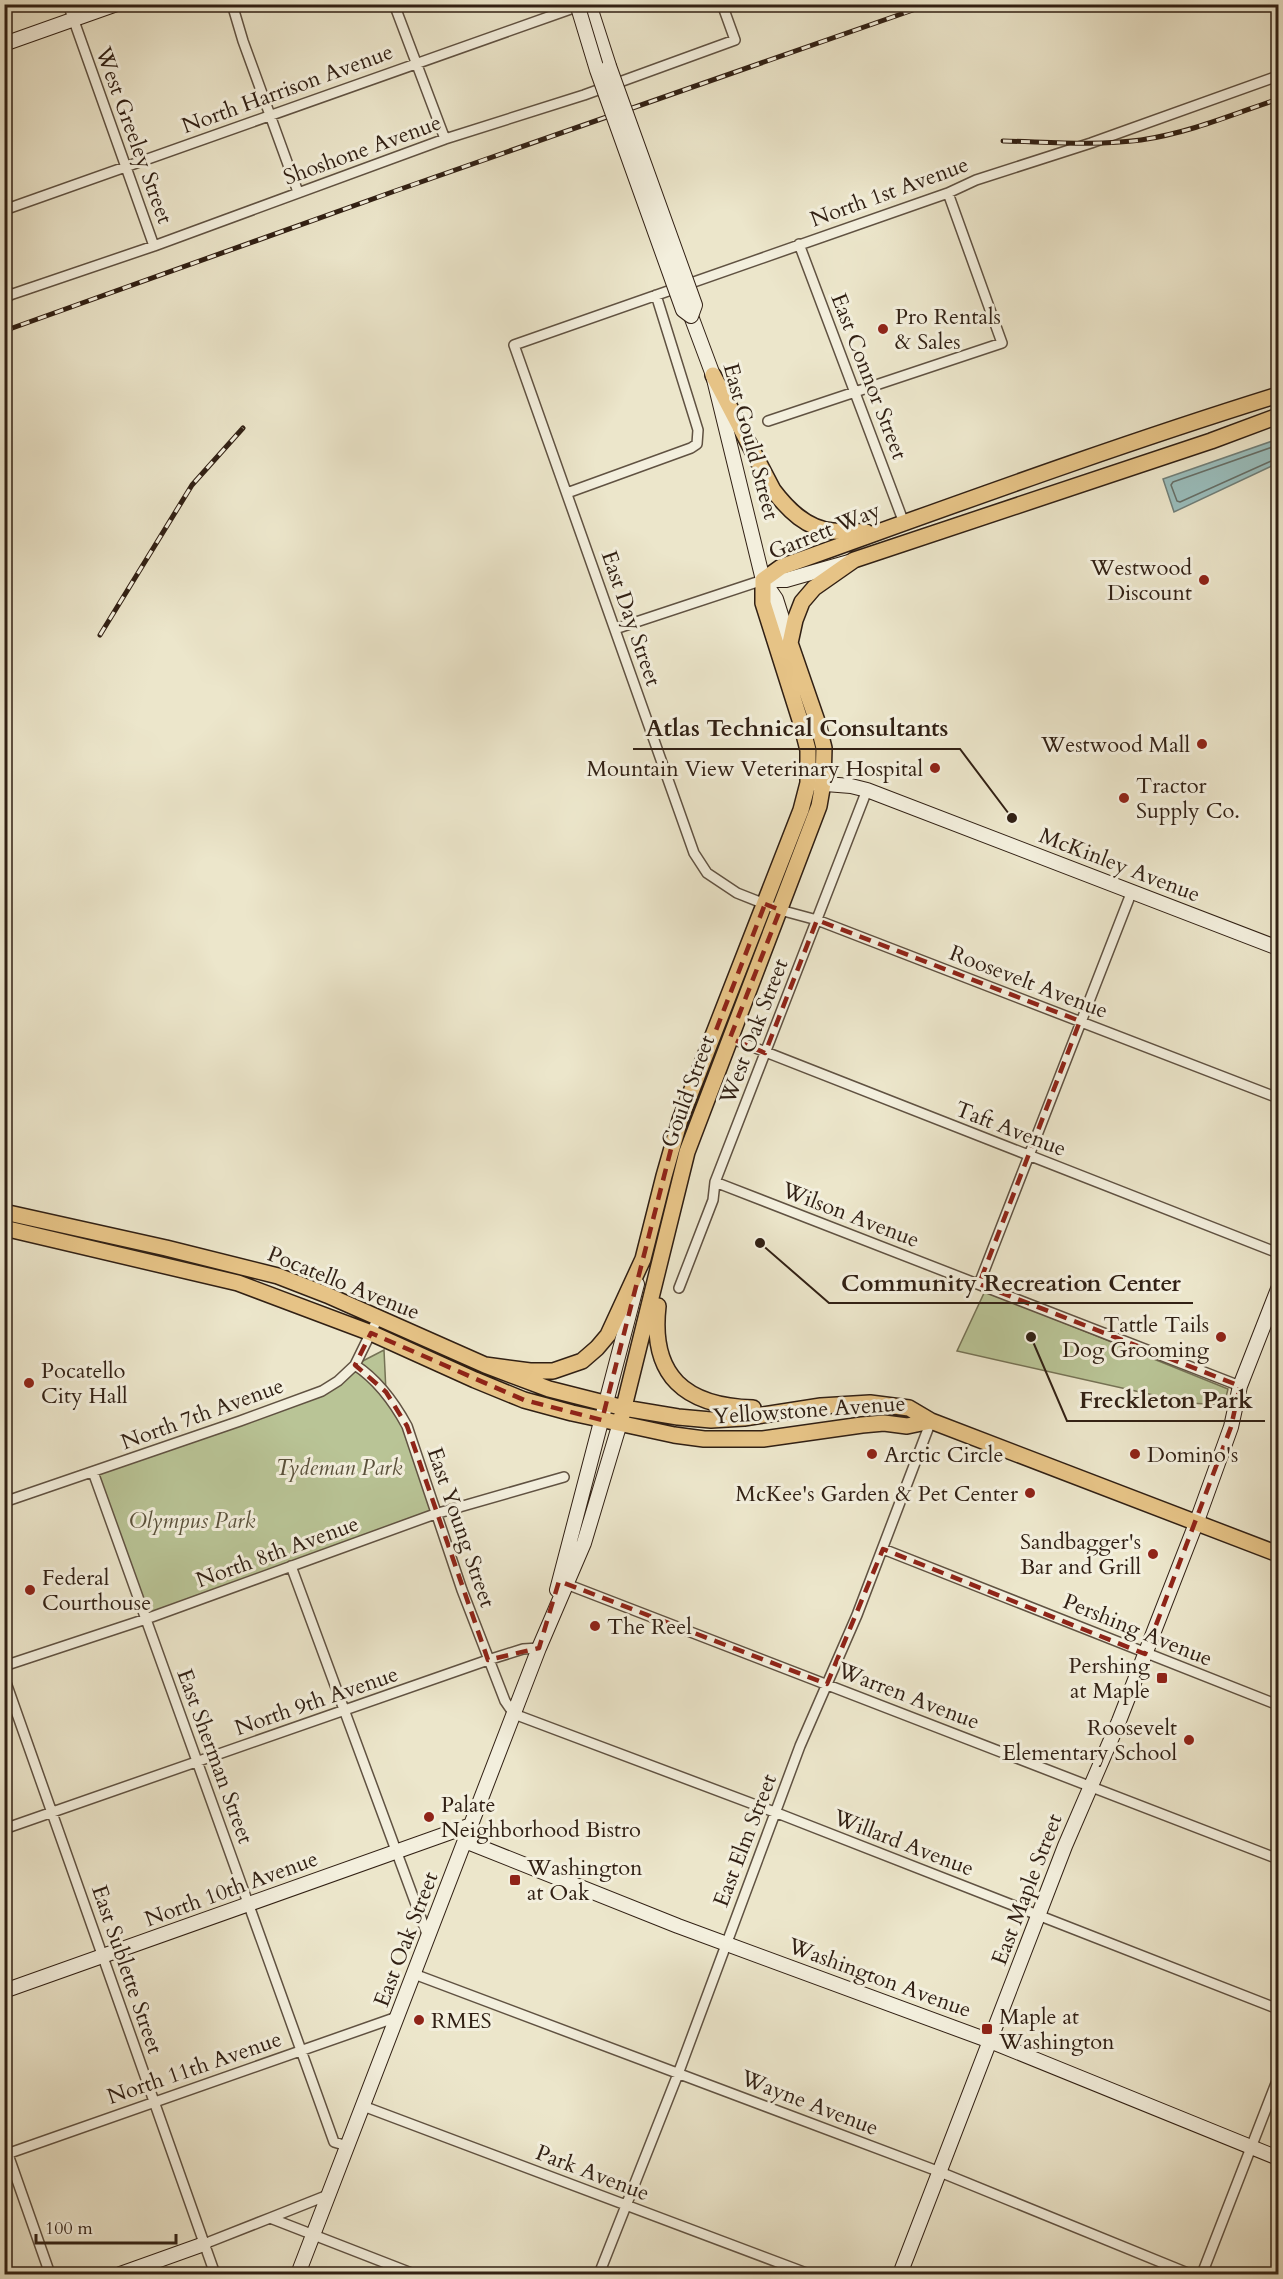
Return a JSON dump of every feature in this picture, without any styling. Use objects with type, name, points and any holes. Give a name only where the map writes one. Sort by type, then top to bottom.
[{"type":"main road","points":[[713,375],[773,490],[797,517],[829,531],[875,534]]},
{"type":"main road","name":"Garrett Way","points":[[764,580],[781,567],[1208,417],[1278,395]]},
{"type":"main road","name":"Garrett Way","points":[[854,560],[1211,441],[1278,416]]},
{"type":"main road","points":[[789,643],[802,602],[814,588],[854,560]]},
{"type":"main road","name":"East Gould Street","points":[[764,580],[763,603],[801,723],[815,783]]},
{"type":"main road","name":"East Gould Street","points":[[789,643],[824,748],[815,783]]},
{"type":"main road","name":"Gould Street","points":[[643,1259],[680,1120],[801,810],[815,783]]},
{"type":"main road","name":"Gould Street","points":[[620,1423],[687,1152],[819,806],[815,783]]},
{"type":"main road","name":"Pocatello Avenue","points":[[4,1212],[268,1274],[310,1288],[485,1365],[549,1389],[624,1407]]},
{"type":"main road","name":"Pocatello Avenue","points":[[4,1228],[238,1283],[371,1333],[524,1400],[620,1423]]},
{"type":"main road","points":[[666,1234],[656,1324],[659,1352],[668,1372],[694,1396],[717,1405],[730,1408],[789,1411]]},
{"type":"main road","points":[[485,1365],[542,1372],[554,1371],[582,1361],[608,1335],[643,1259]]},
{"type":"main road","name":"Yellowstone Avenue","points":[[624,1407],[678,1417],[711,1420],[870,1403],[909,1408],[931,1420],[1278,1554]]},
{"type":"main road","name":"Yellowstone Avenue","points":[[620,1423],[694,1438],[735,1440],[764,1439],[884,1423],[907,1426],[931,1420]]},
{"type":"street","name":"West Greeley Street","points":[[68,4],[154,246]]},
{"type":"street","points":[[4,44],[117,4]]},
{"type":"street","points":[[232,4],[298,192]]},
{"type":"street","points":[[394,4],[445,139]]},
{"type":"street","points":[[577,4],[603,68]]},
{"type":"street","name":"North Harrison Avenue","points":[[4,210],[584,4]]},
{"type":"street","points":[[589,4],[603,68]]},
{"type":"street","name":"Shoshone Avenue","points":[[7,297],[154,246],[445,139],[584,95],[735,40],[722,4]]},
{"type":"street","name":"East Gould Street","points":[[603,68],[682,310],[691,316],[713,375],[764,580],[776,599],[789,643]]},
{"type":"street","name":"North 1st Avenue","points":[[514,345],[948,193],[976,180],[1091,143],[1278,76]]},
{"type":"street","points":[[768,421],[1002,343],[948,193]]},
{"type":"street","name":"East Connor Street","points":[[799,244],[904,523]]},
{"type":"street","points":[[4,283],[7,297]]},
{"type":"street","points":[[567,493],[698,444],[698,430],[656,295]]},
{"type":"street","name":"East Day Street","points":[[514,345],[694,853],[707,873],[737,893],[765,904]]},
{"type":"street","name":"Garrett Way","points":[[764,580],[786,580],[854,560]]},
{"type":"street","points":[[615,629],[764,580]]},
{"type":"street","name":"McKinley Avenue","points":[[815,783],[867,790],[1278,948]]},
{"type":"street","name":"West Oak Street","points":[[679,1288],[713,1200],[715,1182],[867,790]]},
{"type":"street","points":[[979,1284],[1132,891]]},
{"type":"street","name":"Roosevelt Avenue","points":[[765,904],[817,920],[1278,1098]]},
{"type":"street","name":"Taft Avenue","points":[[730,1038],[1278,1253]]},
{"type":"street","name":"Wilson Avenue","points":[[715,1182],[1240,1386]]},
{"type":"street","name":"Gould Street","points":[[602,1420],[643,1259]]},
{"type":"street","name":"East Maple Street","points":[[900,2274],[1038,1915],[1090,1785],[1119,1721],[1197,1521],[1231,1427],[1240,1386],[1278,1289]]},
{"type":"street","name":"North 7th Avenue","points":[[4,1502],[322,1391],[338,1381],[355,1365],[378,1318]]},
{"type":"street","name":"East Young Street","points":[[355,1365],[386,1392],[397,1407],[406,1426],[488,1660],[505,1701],[514,1714]]},
{"type":"street","name":"East Oak Street","points":[[298,2274],[550,1618],[562,1583],[602,1420]]},
{"type":"street","name":"East Elm Street","points":[[599,2274],[777,1813],[800,1746],[857,1616],[931,1420]]},
{"type":"street","name":"East Oak Street","points":[[562,1583],[587,1535],[620,1423]]},
{"type":"street","name":"East Sherman Street","points":[[93,1472],[334,2142],[347,2146]]},
{"type":"street","name":"North 8th Avenue","points":[[4,1666],[146,1619],[435,1514],[564,1477]]},
{"type":"street","name":"Pershing Avenue","points":[[883,1549],[1278,1705]]},
{"type":"street","points":[[291,1566],[428,1937]]},
{"type":"street","name":"Warren Avenue","points":[[562,1583],[1278,1858]]},
{"type":"street","name":"North 9th Avenue","points":[[4,1829],[488,1660],[523,1649],[538,1648]]},
{"type":"street","name":"East Sublette Street","points":[[4,1677],[215,2274]]},
{"type":"street","name":"Willard Avenue","points":[[514,1714],[777,1813],[1278,2009]]},
{"type":"street","name":"North 10th Avenue","points":[[4,1991],[471,1825]]},
{"type":"street","name":"Washington Avenue","points":[[465,1841],[678,1926],[990,2041],[1278,2158]]},
{"type":"street","name":"Wayne Avenue","points":[[414,1974],[940,2172],[1190,2274]]},
{"type":"street","name":"North 11th Avenue","points":[[6,2154],[397,2017]]},
{"type":"street","points":[[1202,2274],[1278,2078]]},
{"type":"street","name":"Park Avenue","points":[[363,2106],[809,2274]]},
{"type":"street","points":[[4,2143],[50,2274]]},
{"type":"street","points":[[120,2274],[328,2195]]},
{"type":"street","points":[[270,2218],[414,2274]]},
{"type":"highlighted area","points":[[765,904],[780,910],[730,1038],[765,1053],[817,920],[1080,1021],[979,1284],[1240,1386],[1231,1427],[1145,1654],[883,1549],[827,1684],[559,1581],[539,1648],[488,1660],[407,1426],[386,1392],[355,1365],[371,1333],[524,1400],[602,1420],[673,1141]]},
{"type":"green space","points":[[985,1291],[1228,1389],[1224,1405],[1189,1403],[957,1351]]},
{"type":"green space","points":[[384,1350],[386,1392],[397,1407],[435,1514],[146,1619],[93,1472],[322,1391],[355,1365]]},
{"type":"water","points":[[1278,439],[1278,463],[1174,512],[1163,479]]},
{"type":"railway","points":[[4,331],[395,191],[930,4]]},
{"type":"railway","points":[[1003,141],[1090,143],[1141,140],[1194,128],[1278,99]]},
{"type":"railway","points":[[100,635],[192,485],[243,428]]},
{"type":"place","name":"Pro Rentals & Sales","points":[[883,329]]},
{"type":"place","name":"Westwood Discount","points":[[1204,580]]},
{"type":"place","name":"Westwood Mall","points":[[1202,744]]},
{"type":"place","name":"Mountain View Veterinary Hospital","points":[[935,768]]},
{"type":"place","name":"Tractor Supply Co.","points":[[1124,798]]},
{"type":"place","name":"Atlas Technical Consultants","points":[[1012,818]]},
{"type":"place","name":"Community Recreation Center","points":[[760,1243]]},
{"type":"place","name":"Freckleton Park","points":[[1031,1337]]},
{"type":"place","name":"Tattle Tails Dog Grooming","points":[[1221,1337]]},
{"type":"place","name":"Pocatello City Hall","points":[[29,1383]]},
{"type":"place","name":"Arctic Circle","points":[[872,1454]]},
{"type":"place","name":"Domino's","points":[[1135,1454]]},
{"type":"place","name":"McKee's Garden & Pet Center","points":[[1030,1493]]},
{"type":"place","name":"Sandbagger's Bar and Grill","points":[[1153,1554]]},
{"type":"place","name":"Federal Courthouse","points":[[30,1590]]},
{"type":"place","name":"The Reel","points":[[595,1626]]},
{"type":"place","name":"Pershing at Maple","points":[[1162,1678]]},
{"type":"place","name":"Roosevelt Elementary School","points":[[1189,1740]]},
{"type":"place","name":"Palate Neighborhood Bistro","points":[[429,1817]]},
{"type":"place","name":"Washington at Oak","points":[[515,1880]]},
{"type":"place","name":"RMES","points":[[419,2020]]},
{"type":"place","name":"Maple at Washington","points":[[987,2029]]},
{"type":"park label","name":"Tydeman Park","points":[[339,1467]]},
{"type":"park label","name":"Olympus Park","points":[[192,1520]]}]
